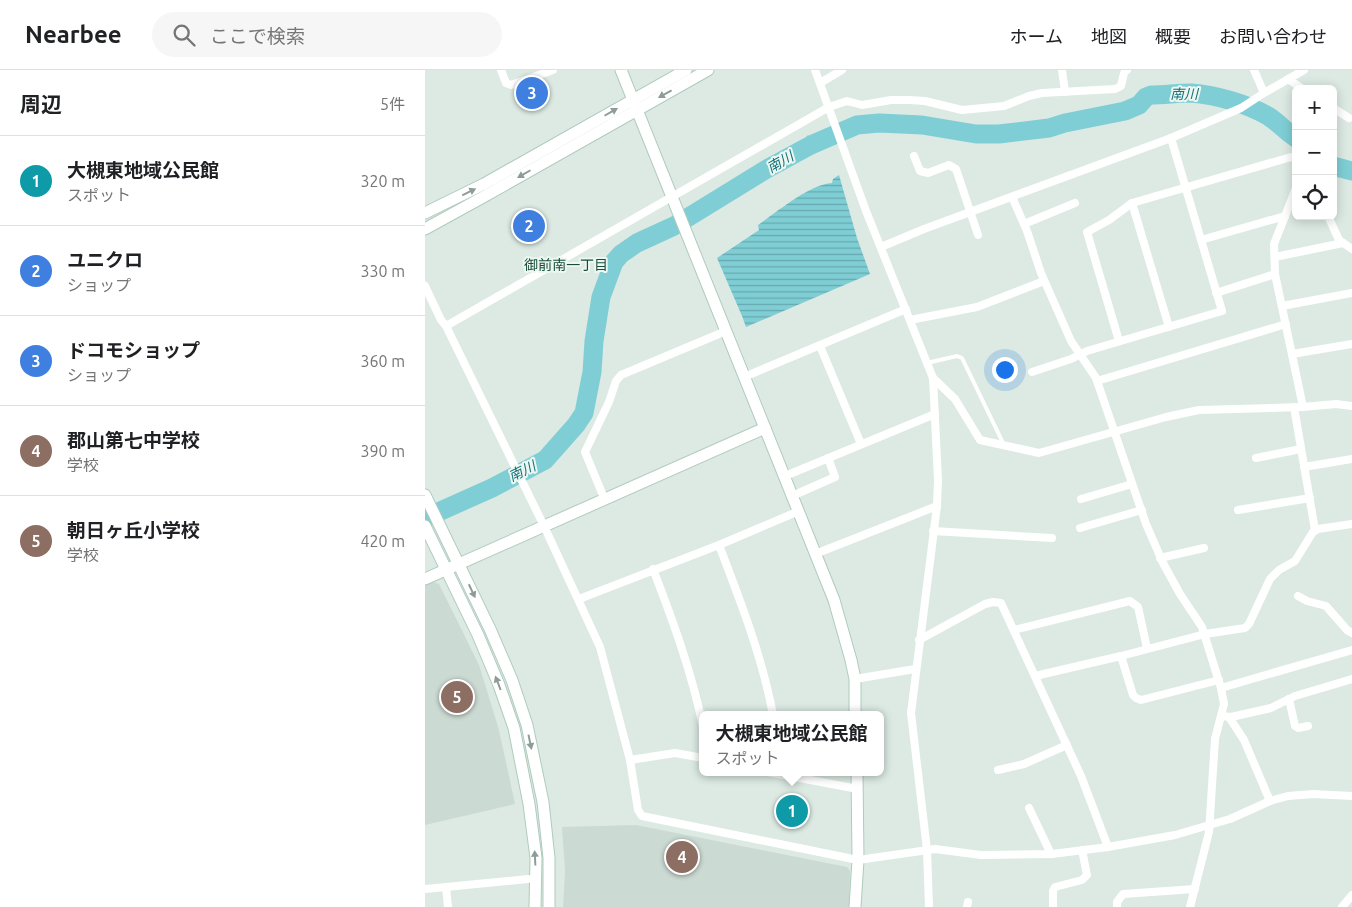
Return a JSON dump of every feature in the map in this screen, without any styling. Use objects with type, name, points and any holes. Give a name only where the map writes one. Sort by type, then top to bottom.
[{"type":"street","points":[[501,70],[506,83],[511,85],[553,70]]},
{"type":"street","points":[[621,70],[689,243],[799,511],[841,622],[855,679],[855,711]]},
{"type":"street","points":[[425,229],[485,196],[634,105],[686,70]]},
{"type":"street","points":[[425,213],[634,105],[708,70]]},
{"type":"street","points":[[815,70],[881,247],[933,378],[938,480],[937,506],[915,668],[911,713],[927,850],[929,907]]},
{"type":"street","points":[[820,83],[842,70]]},
{"type":"street","points":[[1061,70],[1065,92]]},
{"type":"street","points":[[1254,70],[1264,93]]},
{"type":"street","points":[[881,247],[1171,138],[1241,108],[1304,70]]},
{"type":"street","points":[[446,326],[672,199],[829,107],[847,101],[862,105],[891,100],[925,101],[962,110],[1004,106],[1036,94],[1115,89],[1121,86],[1124,71]]},
{"type":"street","points":[[1288,79],[1297,85]]},
{"type":"street","points":[[1337,110],[1349,118]]},
{"type":"street","points":[[1032,372],[1119,341],[1222,312],[1171,138]]},
{"type":"street","points":[[914,156],[920,171],[928,174],[948,166],[955,168],[978,235]]},
{"type":"street","points":[[1119,341],[1087,232],[1132,204],[1292,157]]},
{"type":"street","points":[[1012,197],[1025,224],[1044,281],[1071,341],[1097,381],[1160,558],[1170,578],[1200,622],[1219,680],[1225,717],[1214,749],[1209,826],[1191,907]]},
{"type":"street","points":[[1035,676],[1205,634],[1246,627],[1270,578],[1279,570],[1295,561],[1315,530],[1301,449],[1292,354],[1275,274],[1274,244],[1292,198]]},
{"type":"street","points":[[1025,224],[1075,202]]},
{"type":"street","points":[[1132,204],[1169,327]]},
{"type":"street","points":[[1201,240],[1285,216]]},
{"type":"street","points":[[1330,220],[1336,235],[1352,249]]},
{"type":"street","points":[[1275,257],[1343,243]]},
{"type":"street","points":[[1216,292],[1275,274]]},
{"type":"street","points":[[910,320],[977,307],[1044,281]]},
{"type":"street","points":[[425,286],[514,464],[600,647],[630,760],[638,810],[645,817],[858,860],[935,849],[981,855],[1051,854],[1108,847],[1150,840],[1209,826],[1270,801],[1298,794],[1352,796]]},
{"type":"street","points":[[1282,306],[1352,293]]},
{"type":"street","points":[[744,378],[906,309]]},
{"type":"street","points":[[1097,381],[1285,324]]},
{"type":"street","points":[[604,498],[585,452],[609,402],[617,379],[621,375],[726,331]]},
{"type":"street","points":[[1292,354],[1352,344]]},
{"type":"street","points":[[820,346],[861,444]]},
{"type":"street","points":[[933,378],[952,396],[980,440],[1039,453],[1166,417],[1199,410],[1336,404],[1352,406]]},
{"type":"street","points":[[785,476],[935,414]]},
{"type":"street","points":[[425,578],[447,570],[604,498],[765,428]]},
{"type":"street","points":[[1256,458],[1301,449]]},
{"type":"street","points":[[793,496],[835,477],[828,458]]},
{"type":"street","points":[[1304,467],[1352,460]]},
{"type":"street","points":[[1081,500],[1133,484]]},
{"type":"street","points":[[425,496],[459,563],[512,680],[527,725],[544,811],[549,858],[549,907]]},
{"type":"street","points":[[1238,510],[1310,498]]},
{"type":"street","points":[[815,554],[937,506]]},
{"type":"street","points":[[1080,528],[1142,510]]},
{"type":"street","points":[[579,599],[719,545],[799,511]]},
{"type":"street","points":[[1315,530],[1352,524]]},
{"type":"street","points":[[426,529],[478,635],[499,685],[514,728],[531,813],[536,858],[535,907]]},
{"type":"street","points":[[933,531],[1053,538]]},
{"type":"street","points":[[719,545],[759,659],[772,711]]},
{"type":"street","points":[[1160,558],[1203,548]]},
{"type":"street","points":[[653,570],[685,655],[699,711]]},
{"type":"street","points":[[1298,596],[1307,601],[1325,606],[1352,633]]},
{"type":"street","points":[[1013,630],[1130,601],[1138,607],[1147,648]]},
{"type":"street","points":[[919,640],[974,610],[993,602],[1001,603],[1081,776],[1108,847]]},
{"type":"street","points":[[1221,688],[1352,650]]},
{"type":"street","points":[[1121,656],[1133,695],[1141,700],[1219,680]]},
{"type":"street","points":[[855,679],[915,668]]},
{"type":"street","points":[[1225,717],[1271,708],[1289,699],[1352,678]]},
{"type":"street","points":[[1289,699],[1295,726],[1298,728],[1309,726]]},
{"type":"street","points":[[1225,717],[1244,740],[1270,801]]},
{"type":"street","points":[[998,770],[1024,764],[1067,746]]},
{"type":"street","points":[[630,760],[675,753],[699,757]]},
{"type":"street","points":[[791,776],[858,789]]},
{"type":"street","points":[[855,907],[858,860],[857,776]]},
{"type":"street","points":[[1029,808],[1051,854]]},
{"type":"street","points":[[1053,907],[1053,891],[1055,887],[1086,878],[1082,850]]},
{"type":"street","points":[[425,889],[528,879]]},
{"type":"street","points":[[446,887],[448,907]]},
{"type":"street","points":[[1117,907],[1117,902],[1123,894],[1195,890]]},
{"type":"street","points":[[1342,907],[1352,895]]},
{"type":"lane","points":[[927,363],[957,356],[965,361],[1004,445]]},
{"type":"shaded area","points":[[433,582],[439,584],[479,665],[499,730],[515,804],[425,825],[425,585]]},
{"type":"shaded area","points":[[636,825],[847,867],[850,871],[849,907],[563,907],[565,870],[562,827]]},
{"type":"water","points":[[839,175],[857,238],[870,274],[746,327],[717,258],[759,230],[758,225],[804,193],[832,183],[833,179]]},
{"type":"waterway","name":"南川","points":[[425,518],[492,488],[545,460],[576,425],[584,413],[592,372],[594,341],[601,297],[614,262],[621,254],[637,243],[674,226],[765,170],[811,145],[857,125],[879,123],[922,125],[976,134],[999,134],[1049,128],[1125,111],[1139,105],[1146,97],[1151,95],[1191,93],[1220,98],[1250,107],[1272,118],[1292,135]]},
{"type":"waterway","points":[[808,137],[811,145]]},
{"type":"waterway","name":"南川","points":[[1337,167],[1352,171]]},
{"type":"place","name":"ドコモショップ","points":[[532,93]]},
{"type":"place","name":"ユニクロ","points":[[529,226]]},
{"type":"place","name":"朝日ヶ丘小学校","points":[[457,697]]},
{"type":"place","name":"大槻東地域公民館","points":[[792,811]]},
{"type":"place","name":"郡山第七中学校","points":[[682,857]]},
{"type":"district","name":"御前南一丁目","points":[[566,265]]}]
